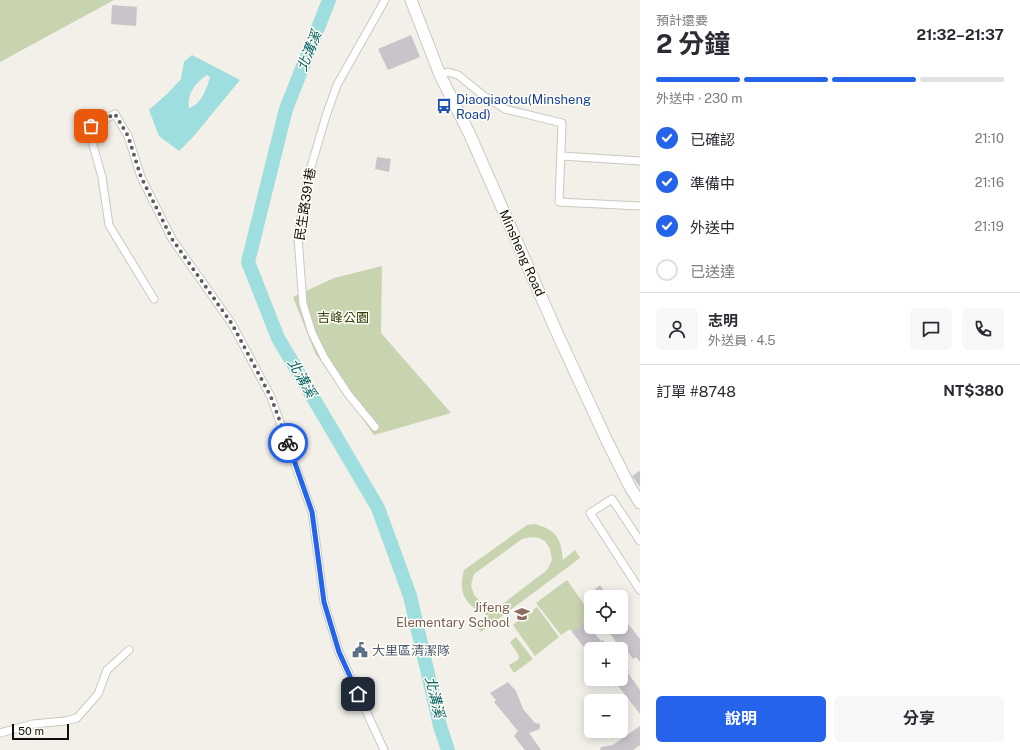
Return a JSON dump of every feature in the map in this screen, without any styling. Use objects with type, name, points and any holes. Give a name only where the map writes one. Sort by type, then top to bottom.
[{"type":"street","name":"民生路391巷","points":[[375,427],[344,389],[325,359],[312,333],[303,304],[298,237],[308,178],[326,116],[337,85],[385,0]]},
{"type":"street","name":"Minsheng Road","points":[[411,0],[440,75],[470,134],[606,441],[640,503]]},
{"type":"street","points":[[440,75],[448,72],[458,75],[484,96],[505,109],[562,123],[562,156],[559,202],[640,206]]},
{"type":"street","points":[[154,299],[109,225],[102,177],[92,145],[91,126],[115,114],[128,136],[141,177],[172,239],[232,324],[271,397],[312,512],[324,602],[339,652],[384,750]]},
{"type":"street","points":[[562,156],[640,161]]},
{"type":"street","points":[[640,541],[612,499],[590,513],[640,590]]},
{"type":"street","points":[[0,733],[33,724],[65,721],[77,718],[98,694],[107,670],[129,650]]},
{"type":"green space","points":[[0,0],[114,0],[0,62]]},
{"type":"green space","name":"吉峰公園","points":[[382,266],[381,333],[451,413],[374,435],[315,353],[293,297],[334,278]]},
{"type":"green space","points":[[535,524],[553,532],[561,546],[563,560],[575,550],[580,558],[481,632],[476,626],[489,616],[475,608],[466,599],[462,586],[464,570],[527,525]],"holes":[[[530,537],[539,538],[545,541],[550,549],[552,560],[547,570],[501,605],[490,606],[481,602],[474,595],[471,585],[474,574],[522,539]]]},
{"type":"green space","points":[[567,580],[584,604],[584,623],[572,632],[570,629],[561,635],[536,603]]},
{"type":"green space","points":[[537,607],[559,637],[535,656],[513,625]]},
{"type":"green space","points":[[516,637],[533,659],[514,673],[509,665],[518,660],[519,656],[510,642]]},
{"type":"water","points":[[192,55],[240,80],[193,137],[179,151],[159,136],[149,110],[181,79],[184,62]],"holes":[[[207,75],[210,77],[200,100],[189,108],[189,98],[193,89],[199,81]]]},
{"type":"building","points":[[112,5],[137,7],[136,26],[111,24]]},
{"type":"building","points":[[411,35],[420,57],[388,70],[378,49]]},
{"type":"building","points":[[377,157],[391,159],[389,172],[375,169]]},
{"type":"building","points":[[639,471],[640,472],[640,487],[632,476]]},
{"type":"building","points":[[600,585],[603,590],[596,590],[595,589]]},
{"type":"building","points":[[584,623],[584,634],[595,634],[601,641],[603,640],[604,642],[584,642],[584,647],[572,632]]},
{"type":"building","points":[[628,624],[640,639],[640,662],[636,657],[633,659],[628,652],[628,642],[616,642],[610,634],[628,634]]},
{"type":"building","points":[[628,673],[640,690],[640,714],[628,699],[628,694],[624,694],[618,686],[628,686]]},
{"type":"building","points":[[508,682],[516,691],[523,709],[535,723],[540,724],[540,729],[529,733],[541,750],[525,750],[514,736],[518,731],[494,702],[496,700],[490,693]]},
{"type":"building","points":[[640,726],[640,745],[633,750],[600,750],[601,747],[613,745],[623,738],[628,738],[628,734]]},
{"type":"waterway","name":"北溝溪","points":[[329,0],[286,109],[248,262],[278,338],[378,508],[410,596],[440,726],[448,750]]},
{"type":"way so far","points":[[91,126],[115,114],[128,136],[141,177],[172,239],[232,324],[271,397],[288,443]]},
{"type":"place","name":"Diaoqiaotou(Minsheng Road)","points":[[444,106]]},
{"type":"place","name":"Jifeng Elementary School","points":[[522,614]]},
{"type":"place","name":"大里區清潔隊","points":[[360,650]]},
{"type":"route","points":[[288,443],[312,512],[324,602],[339,652],[358,694]]}]
